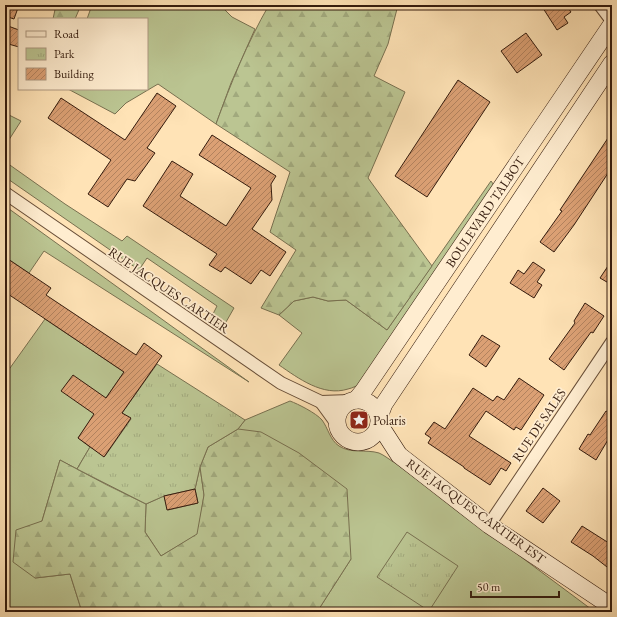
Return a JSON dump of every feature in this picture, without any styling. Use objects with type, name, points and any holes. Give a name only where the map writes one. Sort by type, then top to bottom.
[{"type":"main road","name":"BOULEVARD TALBOT","points":[[353,400],[368,384],[612,22]]},
{"type":"main road","name":"BOULEVARD TALBOT","points":[[378,421],[384,404],[612,63]]},
{"type":"main road","points":[[353,400],[370,403],[377,411],[378,421],[376,432],[360,441],[354,441],[345,437],[341,433],[337,424],[340,409],[353,400]]},
{"type":"main road","name":"RUE JACQUES-CARTIER EST","points":[[378,421],[399,455]]},
{"type":"main road","name":"RUE JACQUES-CARTIER EST","points":[[360,441],[399,455],[489,524],[611,605]]},
{"type":"street","points":[[600,5],[612,22]]},
{"type":"street","name":"RUE JACQUES CARTIER","points":[[5,193],[281,383],[321,402],[337,424]]},
{"type":"street","name":"RUE DE SALES","points":[[489,524],[612,342]]},
{"type":"street","name":"RUE JACQUES CARTIER","points":[[321,402],[353,400]]},
{"type":"green space","points":[[56,5],[81,5],[75,18],[53,18]]},
{"type":"green space","points":[[92,5],[220,5],[232,17],[255,29],[231,83],[216,124],[158,84],[148,90],[148,18],[87,18]]},
{"type":"green space","points":[[269,5],[398,5],[388,44],[374,76],[405,92],[368,178],[432,266],[387,330],[346,300],[328,301],[313,297],[294,301],[279,315],[261,308],[296,250],[270,232],[290,172],[216,124],[240,63]]},
{"type":"green space","points":[[70,90],[148,90],[126,103],[115,114]]},
{"type":"green space","points":[[5,113],[21,121],[5,146]]},
{"type":"green space","points":[[7,163],[65,204],[122,241],[127,236],[234,308],[222,329],[210,320],[217,306],[147,258],[139,270],[5,177],[5,167]]},
{"type":"green space","points":[[491,181],[496,188],[362,383],[339,391],[329,390],[311,385],[279,365],[302,333],[279,315],[294,301],[313,297],[328,301],[346,300],[387,330]]},
{"type":"green space","points":[[5,206],[249,382],[44,251],[29,273],[5,257]]},
{"type":"green space","points":[[45,319],[124,372],[78,438],[90,447],[77,469],[60,460],[42,521],[35,578],[70,574],[82,612],[5,612],[5,375]]},
{"type":"green space","points":[[157,364],[245,420],[238,429],[208,447],[200,467],[195,489],[164,496],[146,504],[77,469],[90,447],[105,456],[131,419],[122,413]]},
{"type":"green space","points":[[290,401],[316,414],[324,423],[333,441],[339,446],[348,450],[374,452],[385,456],[595,612],[317,612],[351,559],[238,429],[245,420]]},
{"type":"green space","points":[[238,429],[261,432],[299,453],[347,489],[351,559],[317,612],[82,612],[70,574],[35,578],[13,562],[16,530],[42,521],[60,460],[146,504],[145,532],[161,556],[197,534],[204,495],[200,467],[208,447]]},
{"type":"green space","points":[[200,467],[204,495],[198,534],[161,556],[145,532],[146,504],[164,496],[168,510],[198,503],[195,489]]},
{"type":"green space","points":[[407,532],[458,566],[429,611],[377,577]]},
{"type":"building","points":[[5,5],[19,5],[14,19],[5,16]]},
{"type":"building","points":[[541,5],[566,5],[571,12],[564,17],[568,23],[557,30]]},
{"type":"building","points":[[8,26],[18,30],[18,47],[5,43]]},
{"type":"building","points":[[526,33],[542,55],[517,73],[501,51]]},
{"type":"building","points":[[458,80],[490,102],[427,197],[395,176]]},
{"type":"building","points":[[157,93],[176,106],[147,148],[155,153],[135,181],[127,179],[108,207],[88,194],[111,160],[48,118],[61,98],[125,140]]},
{"type":"building","points":[[612,132],[612,167],[574,225],[554,252],[540,242],[562,211],[560,210]]},
{"type":"building","points":[[212,135],[276,176],[271,184],[272,200],[252,229],[286,252],[270,276],[261,270],[251,284],[225,267],[221,272],[209,265],[217,254],[143,206],[172,161],[193,174],[180,196],[226,226],[251,188],[199,155]]},
{"type":"building","points":[[5,257],[51,288],[46,295],[136,355],[144,343],[162,356],[122,413],[131,418],[104,457],[78,438],[94,414],[61,391],[73,375],[106,398],[124,372],[5,292]]},
{"type":"building","points":[[612,260],[612,285],[600,278]]},
{"type":"building","points":[[533,262],[545,270],[537,282],[542,285],[534,298],[510,283],[518,270],[524,274]]},
{"type":"building","points":[[585,303],[604,316],[593,333],[591,332],[564,370],[549,359],[575,323],[574,321]]},
{"type":"building","points":[[482,335],[500,346],[486,367],[469,355]]},
{"type":"building","points":[[519,378],[544,395],[521,430],[516,427],[514,430],[486,411],[469,436],[511,463],[506,471],[501,468],[490,485],[428,443],[431,438],[425,434],[434,422],[445,429],[473,388],[493,401],[497,396],[504,400]]},
{"type":"building","points":[[606,411],[612,414],[612,433],[596,460],[579,449],[588,434],[590,435]]},
{"type":"building","points":[[543,488],[560,501],[543,523],[526,511]]},
{"type":"building","points":[[195,489],[198,503],[167,510],[164,496]]},
{"type":"building","points":[[582,526],[612,545],[612,561],[607,567],[571,542]]},
{"type":"place","name":"Polaris","points":[[359,420]]}]
